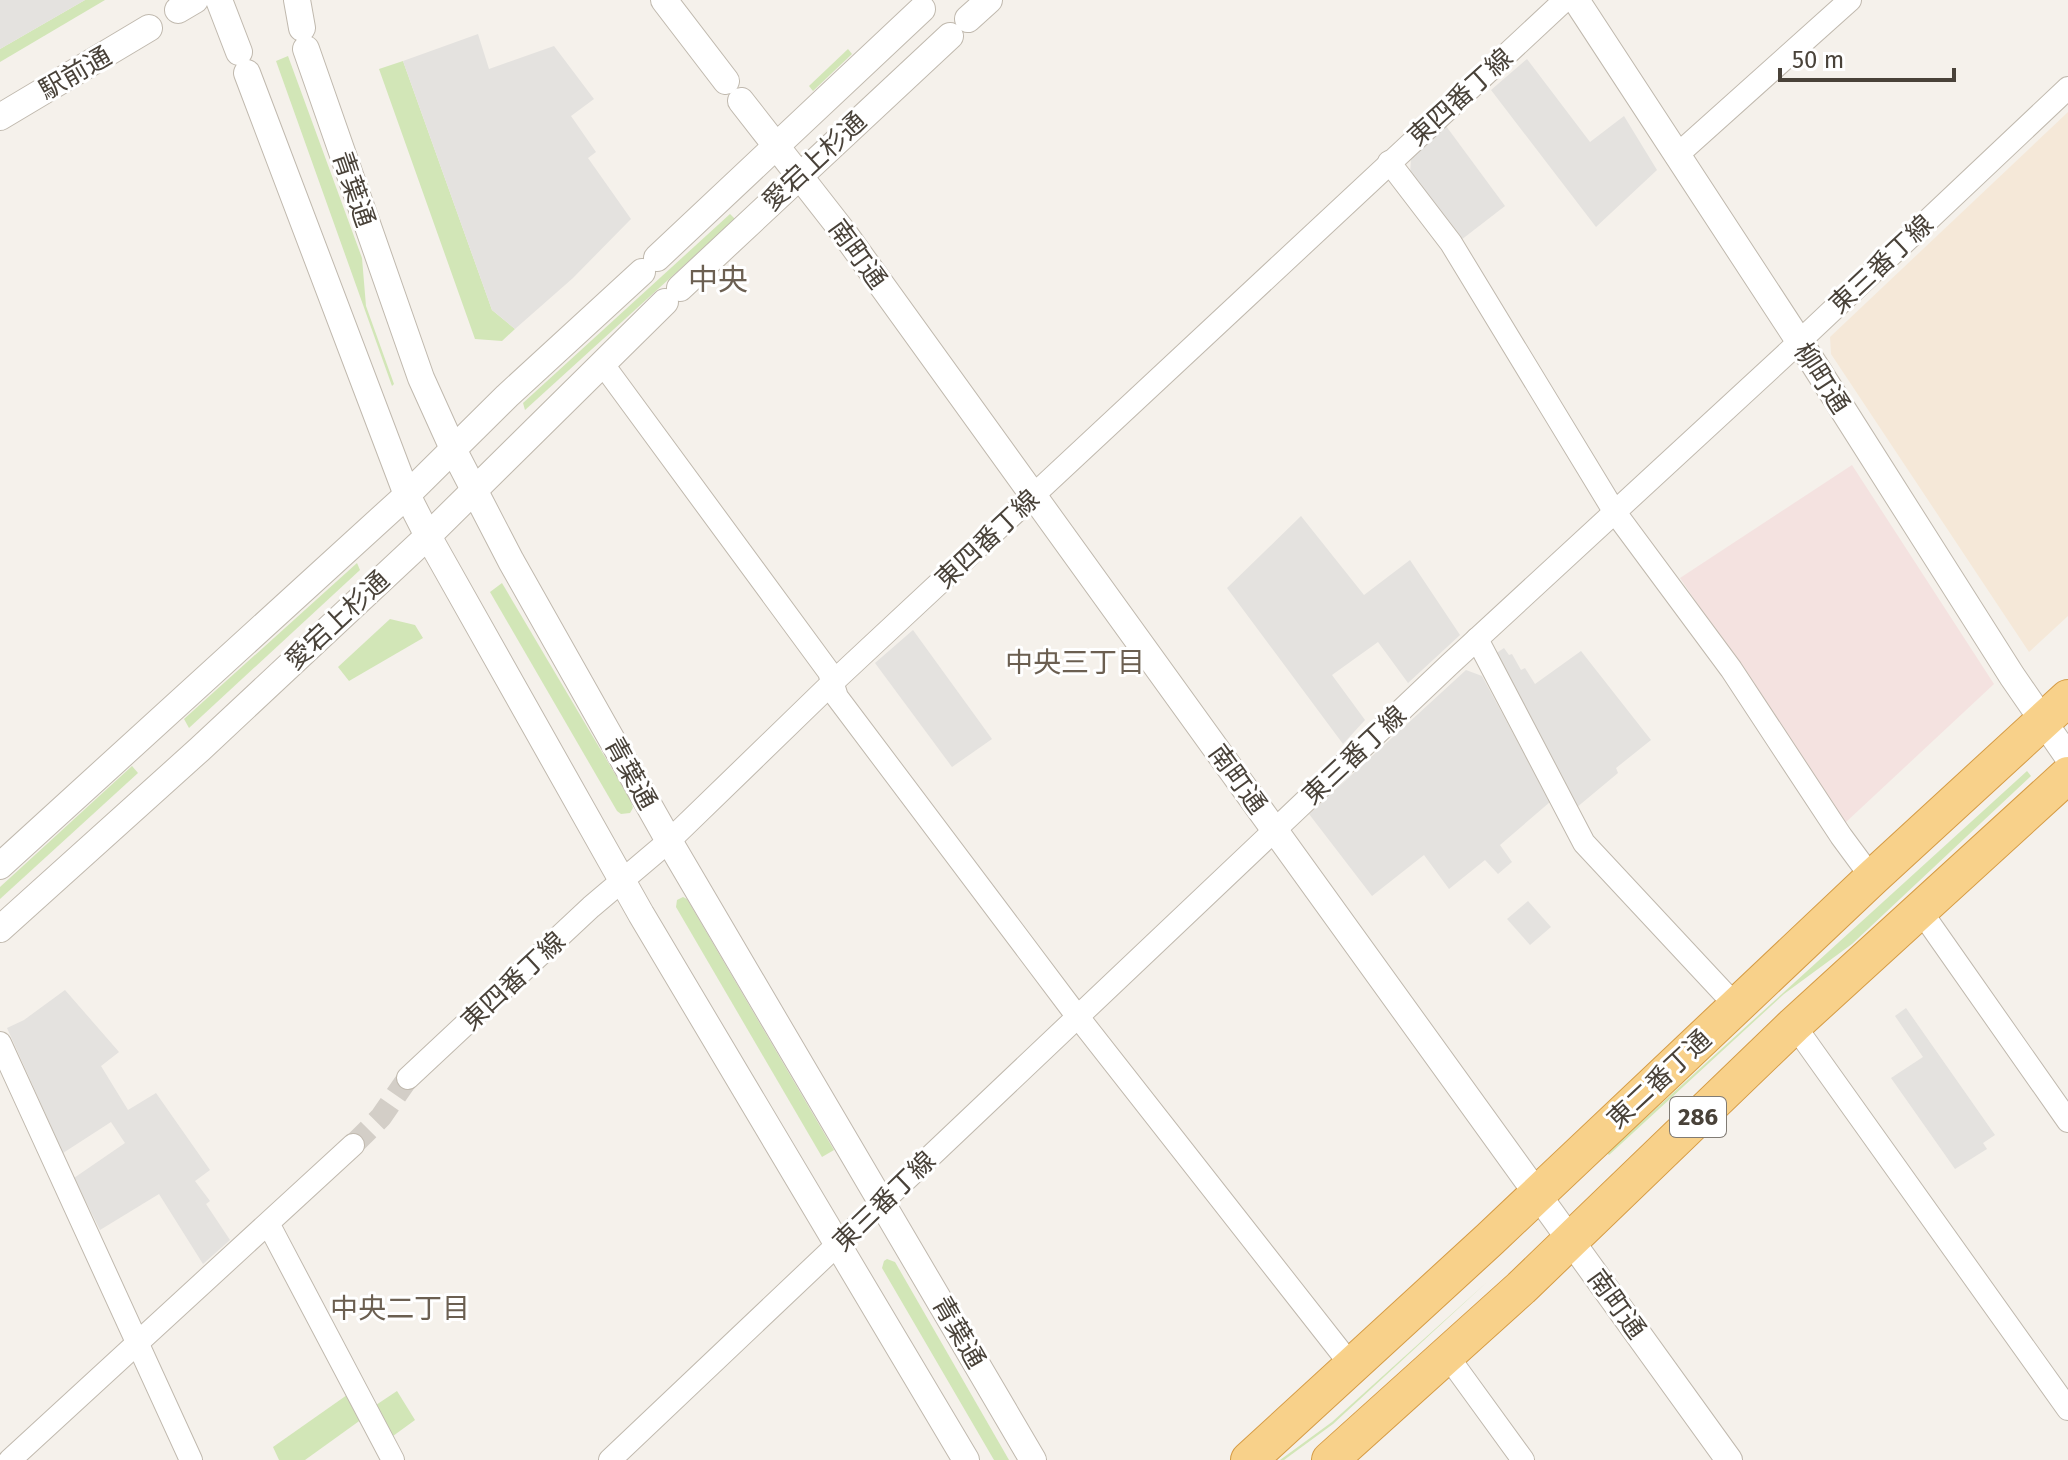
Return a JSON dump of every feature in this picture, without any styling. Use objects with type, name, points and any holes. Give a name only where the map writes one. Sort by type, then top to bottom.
[{"type":"highway","name":"東二番丁通","points":[[1249,1460],[2056,708]]},
{"type":"highway","name":"東二番丁通","points":[[1330,1460],[1570,1240],[1794,1025],[2068,775]]},
{"type":"street","points":[[219,0],[407,495],[622,881],[966,1460]]},
{"type":"street","name":"青葉通","points":[[297,0],[304,38],[421,378],[454,451],[511,561],[669,841],[1033,1460]]},
{"type":"street","name":"南町通","points":[[664,0],[799,175],[1033,495],[1729,1460]]},
{"type":"street","name":"愛宕上杉通","points":[[0,929],[200,749],[428,536],[673,295],[989,0]]},
{"type":"street","name":"東四番丁線","points":[[408,1078],[669,841],[832,683],[1565,0]]},
{"type":"street","name":"柳町通","points":[[1576,0],[2012,676],[2056,708],[2068,757]]},
{"type":"street","points":[[1676,156],[1850,0]]},
{"type":"street","name":"愛宕上杉通","points":[[0,866],[407,495],[507,396],[922,9]]},
{"type":"street","name":"駅前通","points":[[0,117],[149,28]]},
{"type":"street","name":"東三番丁線","points":[[610,1460],[1477,639],[2068,88]]},
{"type":"street","points":[[1389,162],[1451,243],[1614,511],[1731,669],[1872,878]]},
{"type":"street","points":[[602,363],[814,650],[829,672],[837,697],[1079,1017],[1351,1365]]},
{"type":"street","points":[[1477,639],[1584,843],[1737,1007]]},
{"type":"street","points":[[1920,910],[2068,1121]]},
{"type":"street","points":[[1794,1025],[2068,1409]]},
{"type":"street","points":[[0,1043],[191,1460]]},
{"type":"street","points":[[10,1460],[353,1145]]},
{"type":"street","points":[[269,1225],[393,1460]]},
{"type":"street","points":[[1446,1354],[1523,1460]]},
{"type":"shaded area","points":[[0,0],[85,0],[0,49]]},
{"type":"shaded area","points":[[478,34],[489,69],[554,46],[594,99],[571,116],[596,152],[588,158],[631,219],[573,278],[515,329],[492,310],[403,61]]},
{"type":"shaded area","points":[[1527,59],[1590,142],[1624,116],[1657,170],[1596,227],[1491,90]]},
{"type":"shaded area","points":[[2068,112],[2068,616],[2029,652],[1831,354],[1830,337]]},
{"type":"shaded area","points":[[1446,126],[1505,206],[1461,240],[1410,175],[1411,157]]},
{"type":"shaded area","points":[[1852,465],[1994,684],[1845,823],[1680,578]]},
{"type":"shaded area","points":[[1301,516],[1364,595],[1410,560],[1460,635],[1408,683],[1378,642],[1332,675],[1365,720],[1343,744],[1227,588]]},
{"type":"shaded area","points":[[913,630],[992,739],[952,767],[875,663]]},
{"type":"shaded area","points":[[1504,648],[1509,655],[1512,654],[1521,670],[1525,668],[1535,684],[1581,651],[1651,740],[1616,768],[1618,773],[1576,808],[1495,654]]},
{"type":"shaded area","points":[[1466,670],[1482,676],[1550,802],[1500,845],[1512,862],[1498,874],[1485,860],[1449,889],[1424,855],[1372,896],[1309,814]]},
{"type":"shaded area","points":[[1528,901],[1551,927],[1530,945],[1507,919]]},
{"type":"shaded area","points":[[65,990],[119,1052],[101,1066],[128,1110],[156,1093],[210,1170],[195,1181],[210,1201],[206,1204],[230,1240],[203,1264],[159,1194],[100,1230],[74,1178],[125,1143],[111,1122],[63,1153],[7,1028],[24,1020]]},
{"type":"shaded area","points":[[1906,1008],[1995,1135],[1983,1143],[1987,1149],[1955,1169],[1891,1078],[1923,1057],[1895,1016]]},
{"type":"green space","points":[[85,0],[105,0],[0,62],[0,49]]},
{"type":"green space","points":[[848,49],[852,54],[813,91],[809,86]]},
{"type":"green space","points":[[288,56],[362,258],[366,306],[394,384],[392,386],[276,61]]},
{"type":"green space","points":[[403,61],[492,310],[515,329],[502,341],[475,339],[379,69]]},
{"type":"green space","points":[[730,214],[735,219],[525,410],[523,403]]},
{"type":"green space","points":[[357,563],[360,570],[189,728],[184,719]]},
{"type":"green space","points":[[502,583],[631,801],[633,808],[630,813],[617,811],[490,592]]},
{"type":"green space","points":[[390,619],[415,625],[423,638],[349,681],[338,667]]},
{"type":"green space","points":[[132,766],[138,773],[0,899],[0,887]]},
{"type":"green space","points":[[2027,771],[2031,776],[1852,944],[1784,994],[1609,1155],[1607,1153]]},
{"type":"green space","points":[[687,899],[834,1150],[822,1157],[676,907],[677,900]]},
{"type":"green space","points":[[887,1259],[895,1262],[1009,1460],[994,1460],[882,1268]]},
{"type":"green space","points":[[1487,1282],[1333,1424],[1280,1460],[1332,1422]]},
{"type":"green space","points":[[397,1391],[415,1420],[393,1436],[376,1405]]},
{"type":"green space","points":[[347,1395],[362,1419],[305,1460],[279,1460],[273,1447]]},
{"type":"tunnel","points":[[353,1145],[381,1117],[408,1078]]},
{"type":"district","name":"中央","points":[[718,280]]},
{"type":"district","name":"中央三丁目","points":[[1075,662]]},
{"type":"district","name":"中央二丁目","points":[[400,1308]]}]
